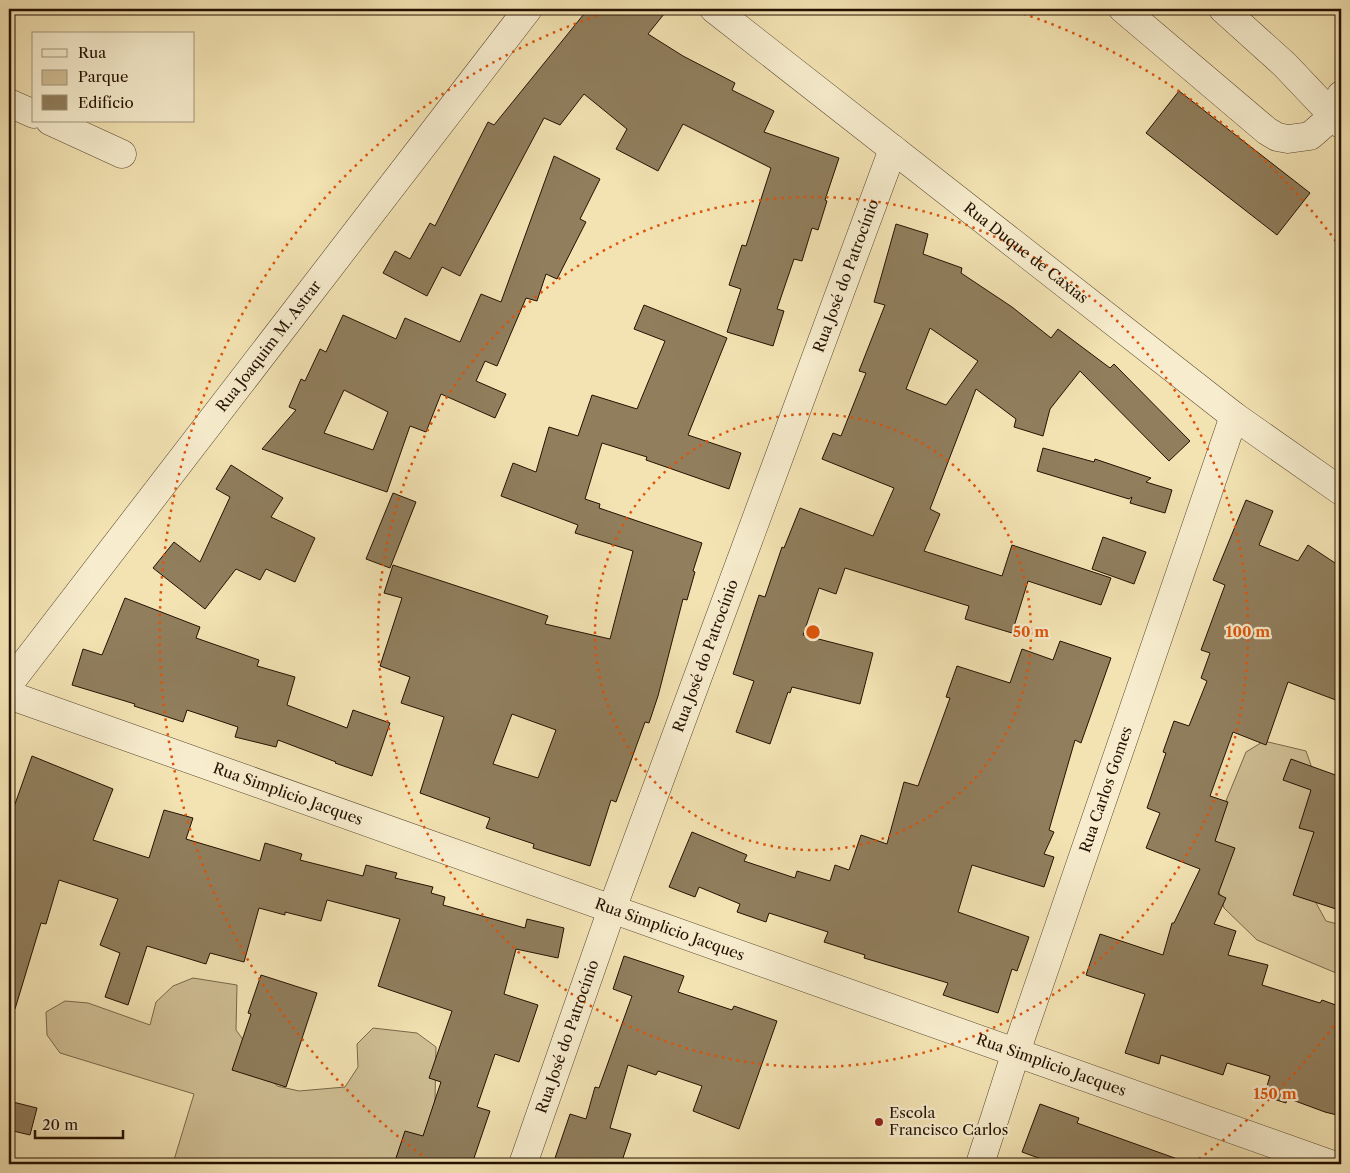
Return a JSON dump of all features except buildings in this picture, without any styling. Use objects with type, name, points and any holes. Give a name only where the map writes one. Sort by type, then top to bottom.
[{"type":"street","name":"Rua Joaquim M. Astrar","points":[[9,684],[528,9]]},
{"type":"street","name":"Rua Duque de Caxias","points":[[714,9],[1234,416],[1341,491]]},
{"type":"street","points":[[1123,9],[1267,131],[1277,137],[1288,139],[1310,136],[1339,112],[1223,9]]},
{"type":"street","points":[[9,103],[32,113]]},
{"type":"street","points":[[52,122],[122,154]]},
{"type":"street","name":"Rua José do Patrocínio","points":[[523,1164],[612,909],[893,149]]},
{"type":"street","name":"Rua Carlos Gomes","points":[[980,1164],[1016,1052],[1234,416]]},
{"type":"street","name":"Rua Simplicio Jacques","points":[[9,695],[1330,1164]]},
{"type":"green space","points":[[1264,741],[1306,751],[1328,814],[1315,901],[1326,921],[1341,925],[1341,975],[1257,940],[1224,908],[1210,862],[1219,818],[1246,752]]},
{"type":"green space","points":[[193,978],[237,985],[236,1030],[277,1086],[299,1091],[345,1087],[358,1067],[357,1044],[373,1028],[417,1033],[436,1047],[434,1158],[437,1164],[174,1164],[194,1094],[60,1053],[47,1035],[46,1012],[65,1001],[88,1003],[150,1025],[156,1002],[173,986]]},
{"type":"place","name":"Escola Francisco Carlos","points":[[879,1122]]}]
